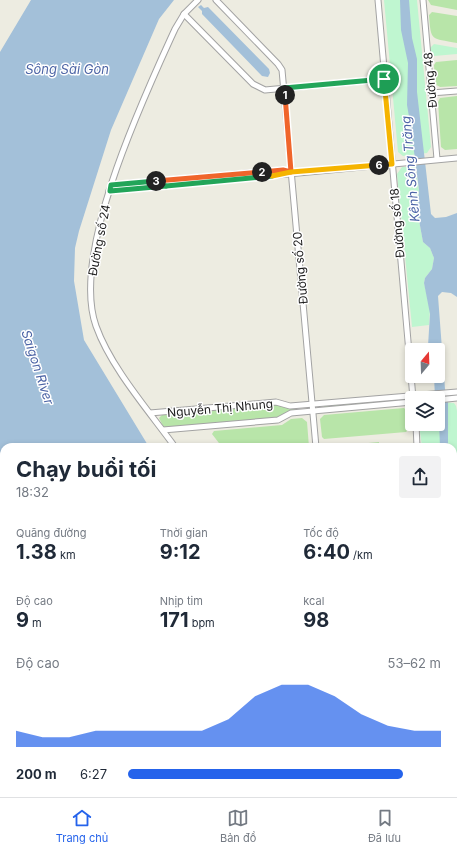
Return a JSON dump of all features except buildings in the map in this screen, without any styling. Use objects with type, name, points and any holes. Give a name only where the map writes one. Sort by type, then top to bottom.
[{"type":"street","name":"Đường số 24","points":[[172,443],[111,358],[100,337],[91,309],[91,280],[95,250],[110,188],[153,75],[175,28],[184,14],[198,0]]},
{"type":"street","name":"Đường số 20","points":[[216,0],[278,64],[282,70],[316,443]]},
{"type":"street","name":"Đường số 18","points":[[378,0],[412,391]]},
{"type":"street","name":"Đường 48","points":[[423,0],[437,159]]},
{"type":"street","points":[[184,14],[257,87],[265,90],[384,79]]},
{"type":"street","points":[[431,93],[457,91]]},
{"type":"street","points":[[110,188],[283,170],[291,172],[457,158]]},
{"type":"street","name":"Nguyễn Thị Nhung","points":[[445,392],[457,392]]},
{"type":"street","name":"Nguyễn Thị Nhung","points":[[150,413],[276,402],[290,406],[405,398]]},
{"type":"street","points":[[445,399],[457,398]]},
{"type":"street","name":"Nguyễn Thị Nhung","points":[[163,430],[278,420],[291,413],[405,403]]},
{"type":"street","points":[[416,431],[417,443]]},
{"type":"green space","points":[[384,0],[417,0],[431,147],[427,153],[403,156],[398,152]]},
{"type":"green space","points":[[428,0],[457,0],[457,10],[431,5]]},
{"type":"green space","points":[[432,12],[457,16],[457,43],[434,37],[431,30],[429,15]]},
{"type":"green space","points":[[434,44],[457,48],[457,54],[434,56],[431,53],[430,48]]},
{"type":"green space","points":[[457,60],[457,86],[440,87],[435,84],[434,65],[436,62]]},
{"type":"green space","points":[[457,96],[457,149],[445,150],[441,147],[438,102],[440,98]]},
{"type":"green space","points":[[402,167],[415,167],[419,190],[417,209],[423,242],[430,248],[434,258],[432,269],[425,278],[424,283],[430,309],[429,325],[412,327],[397,174]]},
{"type":"green space","points":[[401,399],[401,401],[324,408],[324,406]]},
{"type":"green space","points":[[445,402],[454,403],[457,411],[457,443],[421,443],[420,431],[445,431]]},
{"type":"green space","points":[[276,404],[288,408],[298,409],[289,411],[277,418],[168,428],[163,426],[159,418],[163,414]]},
{"type":"green space","points":[[404,408],[405,431],[407,431],[324,439],[322,437],[320,419],[324,415]]},
{"type":"green space","points":[[302,418],[307,422],[309,443],[219,443],[212,434],[214,431],[282,425],[291,419]]},
{"type":"water","name":"Sông Sài Gòn","points":[[31,0],[174,0],[159,19],[111,130],[75,248],[74,281],[84,340],[147,443],[0,443],[0,52]]},
{"type":"water","points":[[400,0],[409,0],[412,38],[417,59],[417,92],[431,214],[435,218],[446,217],[457,213],[457,297],[451,293],[442,292],[438,296],[442,343],[428,343],[430,314],[424,283],[425,278],[432,269],[434,258],[430,248],[423,242],[417,209],[419,190],[407,105],[408,63],[401,30]]},
{"type":"water","points":[[201,5],[204,8],[208,7],[269,69],[270,73],[268,77],[262,76],[202,14],[202,11],[198,7]]},
{"type":"water","points":[[434,383],[445,383],[448,403],[448,443],[440,443],[439,431],[445,431],[445,391],[435,391]]},
{"type":"route","points":[[384,79],[284,88],[291,172],[283,170],[111,185],[110,191],[283,176],[291,172],[392,164],[384,79]]},
{"type":"water label","name":"Kênh Sông Trăng","points":[[410,169]]},
{"type":"water label","name":"Saigon River","points":[[38,367]]}]
